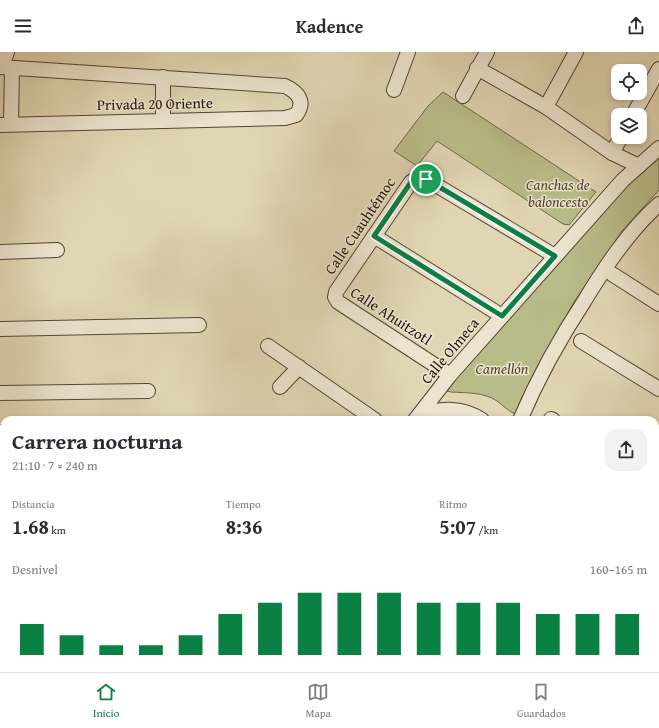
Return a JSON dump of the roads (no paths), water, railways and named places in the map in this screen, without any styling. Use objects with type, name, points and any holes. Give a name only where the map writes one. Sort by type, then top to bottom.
[{"type":"street","points":[[6,124],[5,68],[7,52]]},
{"type":"street","points":[[394,90],[408,52]]},
{"type":"street","points":[[463,96],[487,52]]},
{"type":"street","points":[[546,107],[576,52]]},
{"type":"street","points":[[5,68],[162,77],[163,121]]},
{"type":"street","points":[[477,68],[546,107],[612,153],[639,166]]},
{"type":"street","points":[[637,108],[659,69]]},
{"type":"street","name":"Privada 20 Oriente","points":[[6,124],[285,118],[296,115],[300,110],[300,96],[295,90],[285,86],[162,77]]},
{"type":"street","points":[[612,153],[617,144]]},
{"type":"street","name":"Calle Olmeca","points":[[418,416],[450,375],[623,180],[659,148]]},
{"type":"street","name":"Calle Cuauhtémoc","points":[[335,297],[336,292],[411,182],[418,178],[426,179],[555,256]]},
{"type":"street","points":[[522,416],[565,331],[604,269],[631,232],[659,204]]},
{"type":"street","points":[[374,236],[502,316]]},
{"type":"street","points":[[0,252],[57,250]]},
{"type":"street","points":[[612,274],[659,304]]},
{"type":"street","name":"Calle Ahuitzotl","points":[[335,297],[338,302],[450,375]]},
{"type":"street","points":[[0,329],[199,325]]},
{"type":"street","points":[[581,341],[659,389]]},
{"type":"street","points":[[268,346],[369,416]]},
{"type":"street","points":[[280,387],[299,367]]},
{"type":"street","points":[[0,393],[148,391]]},
{"type":"street","points":[[422,416],[455,409],[469,412],[476,416]]},
{"type":"park label","name":"Canchas de baloncesto","points":[[558,194]]},
{"type":"park label","name":"Camellón","points":[[502,369]]}]
